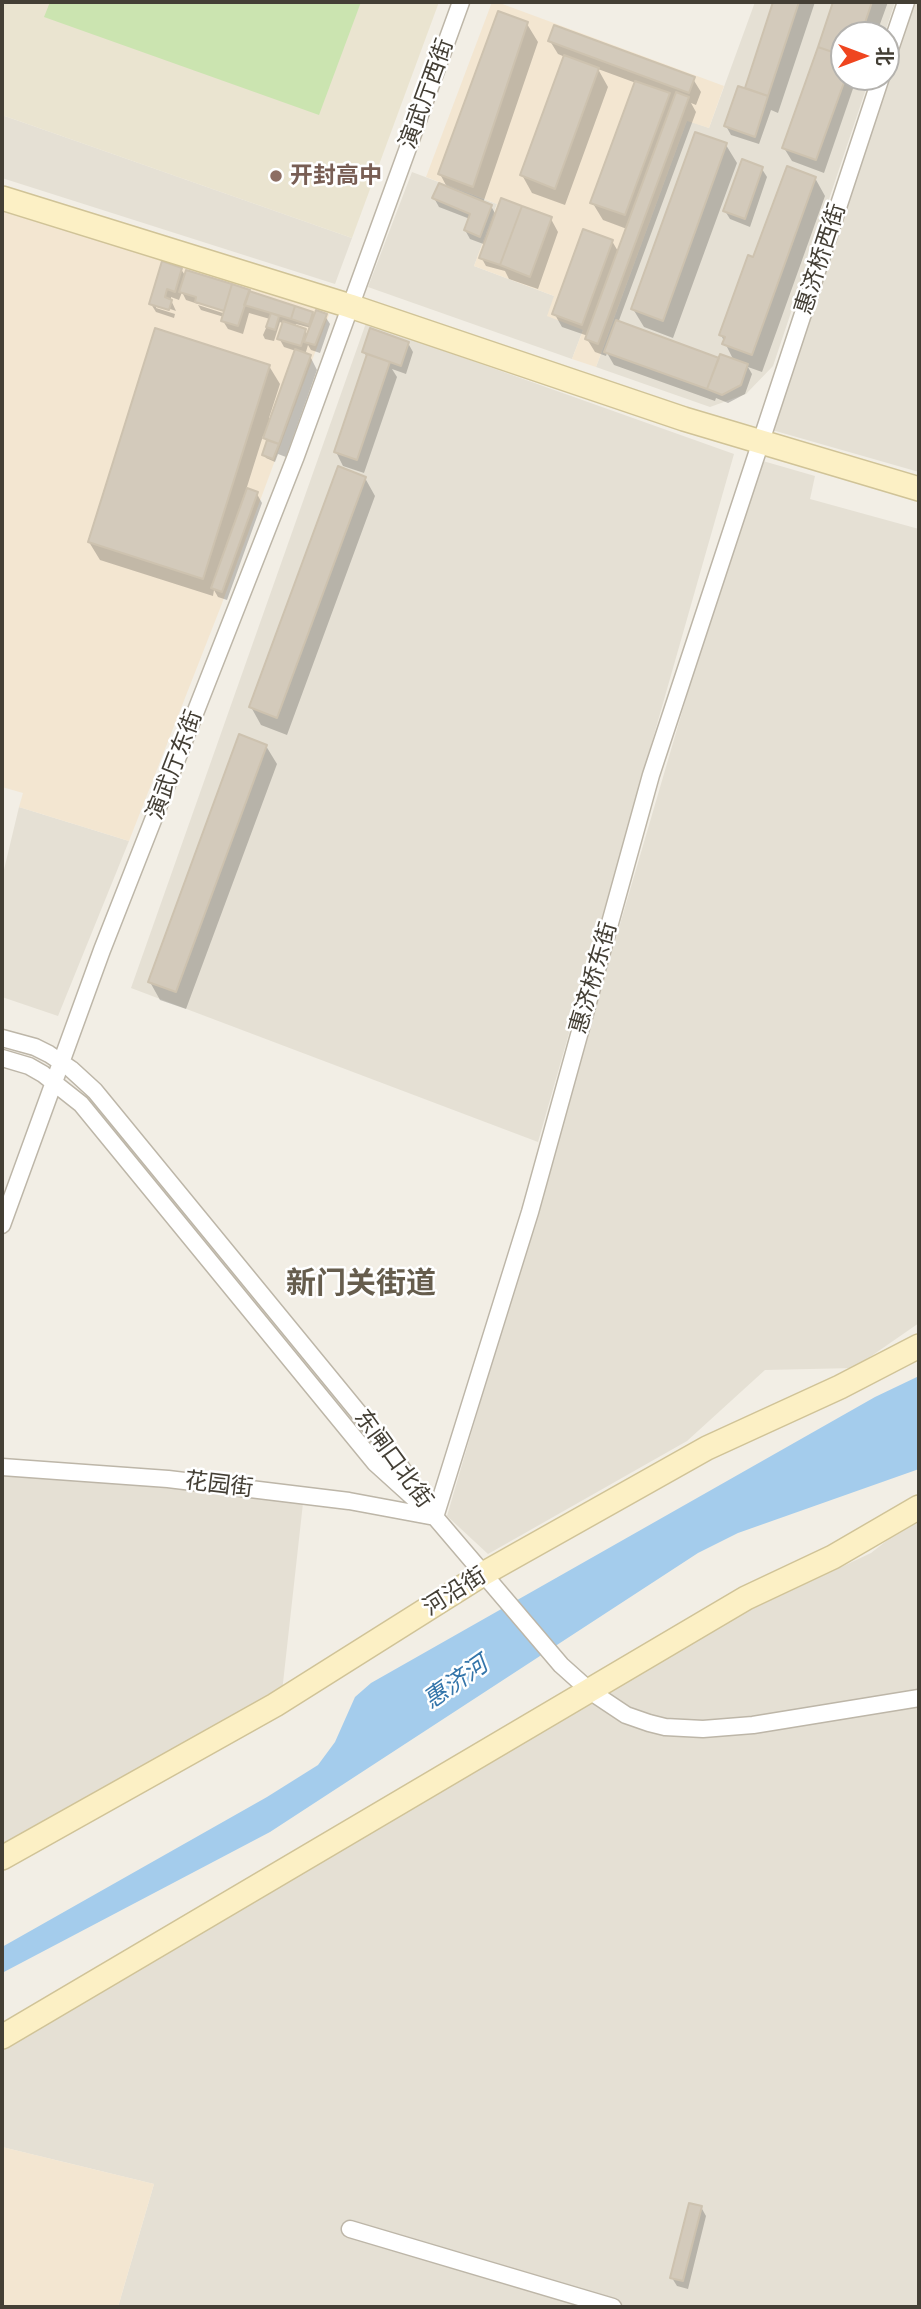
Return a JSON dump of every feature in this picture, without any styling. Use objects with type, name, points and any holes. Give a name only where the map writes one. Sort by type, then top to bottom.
[{"type":"street","name":"演武厅西街","points":[[350,306],[461,2]]},
{"type":"street","points":[[900,21],[906,2]]},
{"type":"street","name":"惠济桥西街","points":[[760,441],[876,91]]},
{"type":"street","points":[[2,198],[350,306],[684,419],[919,489]]},
{"type":"street","name":"演武厅东街","points":[[2,1225],[102,950],[296,456],[350,306]]},
{"type":"street","name":"惠济桥东街","points":[[435,1517],[530,1212],[651,775],[760,441]]},
{"type":"street","name":"东闸口北街","points":[[2,1038],[35,1047],[61,1063],[95,1091],[269,1300],[390,1451],[435,1517]]},
{"type":"street","name":"东闸口北街","points":[[2,1058],[29,1066],[81,1104],[375,1463],[435,1517]]},
{"type":"street","name":"河沿街","points":[[2,1858],[275,1705],[707,1448],[840,1387],[919,1346]]},
{"type":"street","name":"花园街","points":[[2,1467],[167,1479],[349,1501],[435,1517]]},
{"type":"street","points":[[2,2037],[746,1598],[833,1557],[919,1507]]},
{"type":"street","points":[[435,1517],[561,1665],[590,1691],[626,1715],[665,1727],[694,1729],[753,1725],[919,1698]]},
{"type":"street","points":[[350,2229],[613,2307]]},
{"type":"shaded area","name":"开封高中","points":[[2,2],[439,2],[352,238],[2,115]]},
{"type":"shaded area","points":[[492,2],[724,86],[709,128],[687,121],[596,367],[572,359],[583,330],[547,316],[554,296],[474,266],[497,204],[426,177]]},
{"type":"shaded area","points":[[755,2],[895,2],[889,21],[830,21],[830,91],[865,91],[773,366],[746,394],[710,407],[596,367],[687,120],[709,128]]},
{"type":"shaded area","points":[[915,2],[919,2],[919,472],[772,430],[885,91],[900,91],[900,47]]},
{"type":"shaded area","points":[[2,115],[352,238],[335,284],[2,178]]},
{"type":"shaded area","points":[[412,172],[497,204],[474,266],[554,296],[583,330],[572,359],[368,287]]},
{"type":"shaded area","points":[[2,211],[330,312],[221,606],[129,841],[19,807],[23,793],[2,787]]},
{"type":"shaded area","points":[[366,323],[734,454],[538,1142],[131,988]]},
{"type":"shaded area","points":[[756,459],[815,476],[810,499],[919,529],[919,1323],[854,1368],[765,1370],[687,1441],[488,1554],[447,1516]]},
{"type":"shaded area","points":[[19,807],[129,841],[58,1016],[2,997],[2,878]]},
{"type":"shaded area","points":[[2,1476],[82,1479],[303,1503],[282,1692],[2,1847]]},
{"type":"shaded area","points":[[919,1521],[919,2307],[118,2307],[154,2184],[2,2147],[2,2049],[716,1626],[871,1553],[908,1524]]},
{"type":"shaded area","points":[[2,2147],[154,2184],[118,2307],[2,2307]]},
{"type":"green space","points":[[50,2],[361,2],[319,115],[44,17]]},
{"type":"water","name":"惠济河","points":[[919,1376],[919,1469],[738,1533],[698,1553],[270,1832],[2,1973],[2,1947],[267,1797],[318,1765],[335,1742],[355,1697],[371,1683],[875,1397]]},
{"type":"building","points":[[773,2],[799,2],[768,96],[745,88]]},
{"type":"building","points":[[833,2],[872,2],[866,21],[830,21],[830,51],[818,47]]},
{"type":"building","points":[[498,11],[528,22],[473,187],[438,174]]},
{"type":"building","points":[[554,25],[695,77],[689,93],[548,41]]},
{"type":"building","points":[[818,47],[830,51],[830,91],[841,91],[816,160],[782,148]]},
{"type":"building","points":[[564,55],[599,68],[555,189],[520,175]]},
{"type":"building","points":[[635,81],[670,93],[625,215],[590,203]]},
{"type":"building","points":[[738,86],[768,96],[755,137],[724,126]]},
{"type":"building","points":[[676,92],[689,97],[598,344],[585,339]]},
{"type":"building","points":[[695,132],[727,143],[663,321],[631,309]]},
{"type":"building","points":[[742,159],[763,167],[745,219],[723,211]]},
{"type":"building","points":[[787,166],[816,177],[752,355],[722,344],[725,337],[719,335],[748,255],[753,257]]},
{"type":"building","points":[[439,183],[492,205],[480,237],[464,230],[470,214],[432,198]]},
{"type":"building","points":[[501,198],[522,206],[500,265],[479,258]]},
{"type":"building","points":[[522,206],[552,217],[530,277],[500,265]]},
{"type":"building","points":[[583,229],[613,240],[582,325],[552,314]]},
{"type":"building","points":[[162,261],[182,268],[175,292],[167,289],[165,297],[172,300],[169,310],[149,304]]},
{"type":"building","points":[[186,270],[232,284],[224,311],[195,302],[196,297],[179,292]]},
{"type":"building","points":[[232,284],[250,290],[238,326],[221,321]]},
{"type":"building","points":[[249,291],[295,306],[291,319],[244,305]]},
{"type":"building","points":[[295,306],[313,312],[309,325],[291,319]]},
{"type":"building","points":[[316,310],[327,314],[315,345],[304,342]]},
{"type":"building","points":[[271,313],[279,316],[275,330],[266,327]]},
{"type":"building","points":[[616,320],[719,358],[707,389],[604,352]]},
{"type":"building","points":[[283,321],[306,329],[301,346],[277,339]]},
{"type":"building","points":[[155,328],[270,365],[203,579],[88,542]]},
{"type":"building","points":[[370,328],[409,342],[401,366],[362,352]]},
{"type":"building","points":[[295,349],[311,355],[279,444],[263,438]]},
{"type":"building","points":[[367,354],[390,362],[357,460],[334,452]]},
{"type":"building","points":[[720,354],[748,364],[741,385],[722,395],[707,389]]},
{"type":"building","points":[[267,440],[279,444],[273,459],[262,455]]},
{"type":"building","points":[[338,466],[366,477],[277,718],[249,707]]},
{"type":"building","points":[[247,488],[258,492],[222,592],[211,588]]},
{"type":"building","points":[[239,734],[267,745],[176,992],[148,982]]},
{"type":"building","points":[[689,2203],[702,2206],[683,2281],[670,2278]]},
{"type":"place","name":"开封高中","points":[[276,176]]},
{"type":"district","name":"新门关街道","points":[[361,1284]]}]
